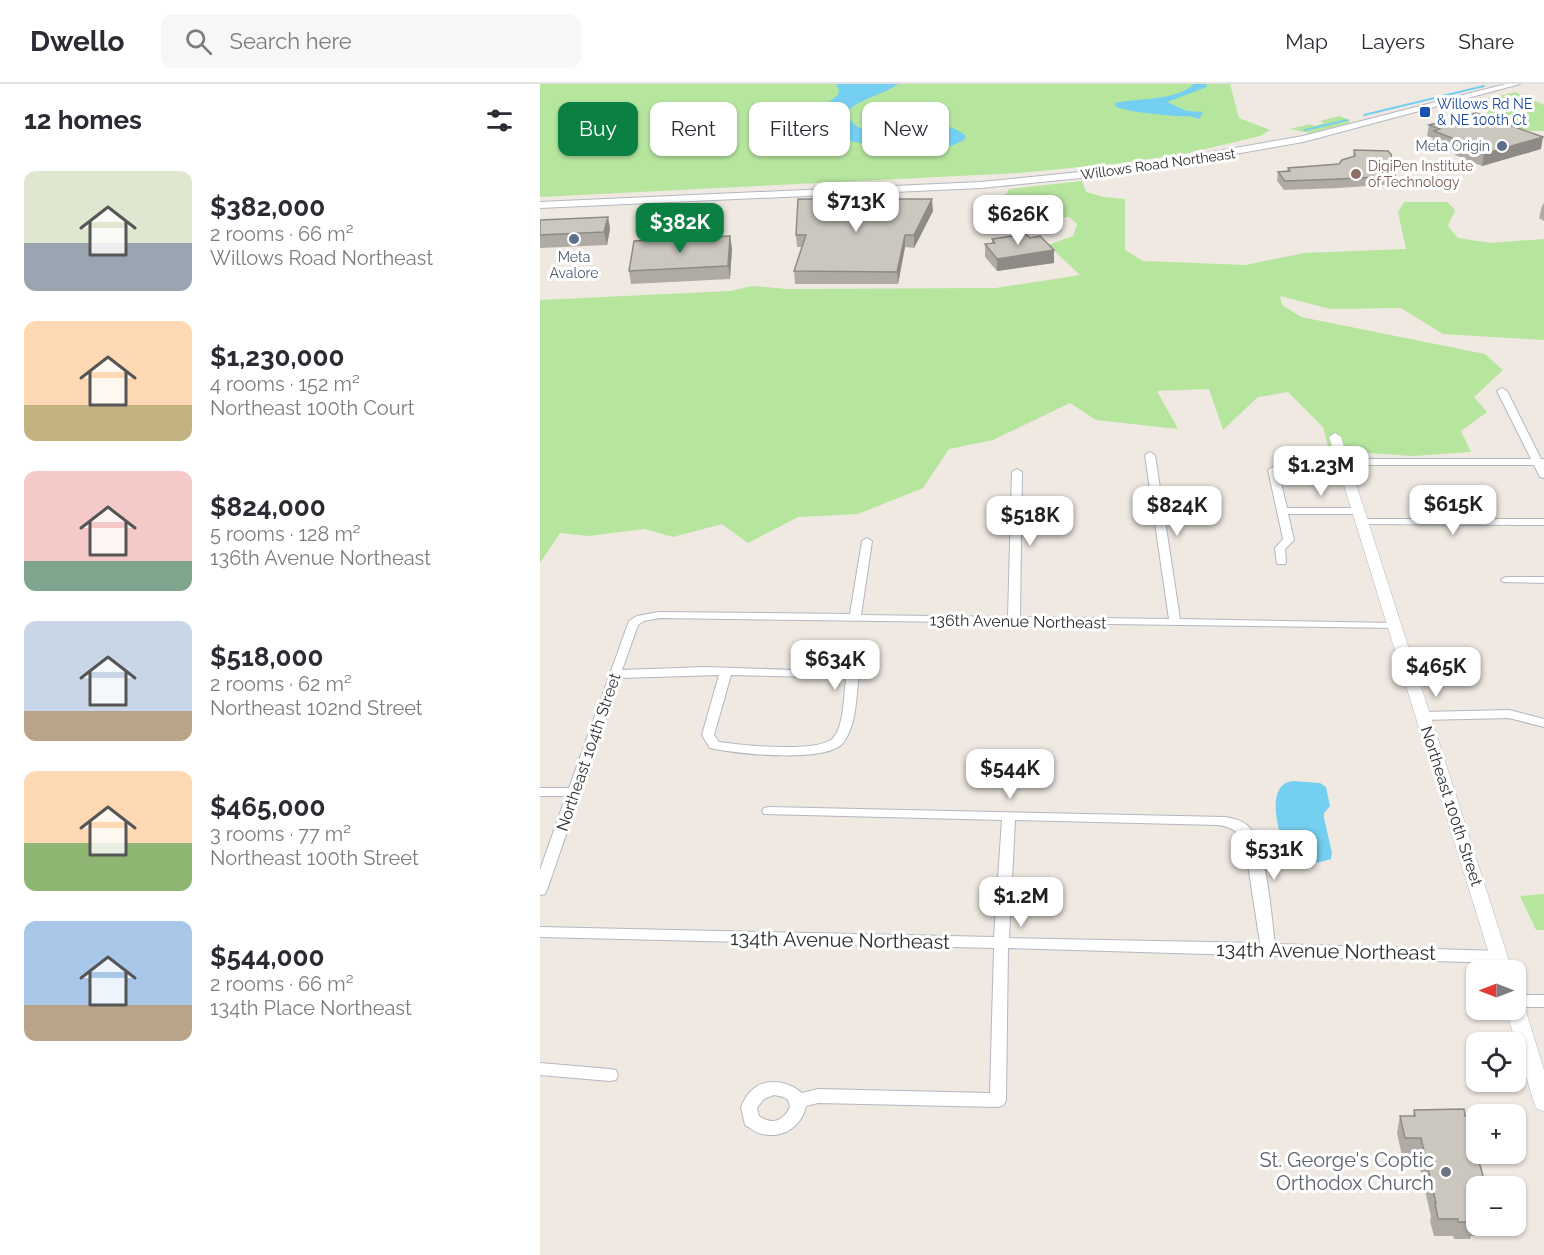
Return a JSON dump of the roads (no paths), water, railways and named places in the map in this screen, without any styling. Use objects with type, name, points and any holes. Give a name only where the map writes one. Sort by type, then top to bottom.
[{"type":"main road","name":"Willows Road Northeast","points":[[540,205],[981,185],[1120,171],[1208,158],[1303,139],[1516,84]]},
{"type":"street","points":[[1502,392],[1540,462],[1544,475]]},
{"type":"street","name":"Northeast 100th Street","points":[[1335,437],[1500,960]]},
{"type":"street","points":[[1150,455],[1175,623]]},
{"type":"street","points":[[1343,462],[1540,462]]},
{"type":"street","points":[[1273,470],[1289,540],[1280,548],[1281,562]]},
{"type":"street","points":[[1014,620],[1017,472]]},
{"type":"street","points":[[1283,511],[1360,517],[1544,522]]},
{"type":"street","points":[[855,618],[867,541]]},
{"type":"street","points":[[1507,580],[1544,580]]},
{"type":"street","name":"136th Avenue Northeast","points":[[641,618],[659,615],[1395,626]]},
{"type":"street","name":"Northeast 104th Street","points":[[540,890],[633,623],[641,618]]},
{"type":"street","points":[[615,674],[726,672],[853,675],[844,730],[837,743],[819,750],[731,749],[715,745],[708,735],[726,672]]},
{"type":"street","points":[[1424,716],[1509,714],[1544,723]]},
{"type":"street","points":[[540,792],[574,792]]},
{"type":"street","points":[[769,811],[1218,820],[1242,828],[1252,844],[1268,949]]},
{"type":"street","points":[[798,1101],[818,1096],[998,1100],[1001,943],[1009,816]]},
{"type":"street","name":"134th Avenue Northeast","points":[[540,933],[1268,949],[1466,962]]},
{"type":"street","points":[[1526,1001],[1544,1001]]},
{"type":"street","points":[[1519,1020],[1544,1103]]},
{"type":"street","points":[[540,1070],[610,1075]]},
{"type":"water","points":[[836,84],[898,84],[857,104],[850,110],[850,102],[829,102],[838,95],[839,90]]},
{"type":"water","points":[[1194,84],[1206,84],[1207,87],[1167,102],[1187,111],[1203,112],[1199,119],[1138,112],[1116,107],[1115,103],[1167,96]]},
{"type":"water","points":[[850,118],[862,128],[862,143],[850,140]]},
{"type":"water","points":[[949,127],[965,135],[965,139],[949,146]]},
{"type":"water","points":[[1293,781],[1320,783],[1326,787],[1330,806],[1324,813],[1324,818],[1332,853],[1331,859],[1304,864],[1289,859],[1284,852],[1277,822],[1277,796],[1285,784]]},
{"type":"waterway","points":[[1364,115],[1484,86]]},
{"type":"waterway","points":[[1305,130],[1347,120]]},
{"type":"place","name":"Willows Rd NE & NE 100th Ct","points":[[1425,112]]},
{"type":"place","name":"Meta Origin","points":[[1502,146]]},
{"type":"place","name":"DigiPen Institute of Technology","points":[[1356,174]]},
{"type":"place","name":"Meta Avalore","points":[[574,239]]},
{"type":"place","name":"St. George's Coptic Orthodox Church","points":[[1446,1172]]}]
